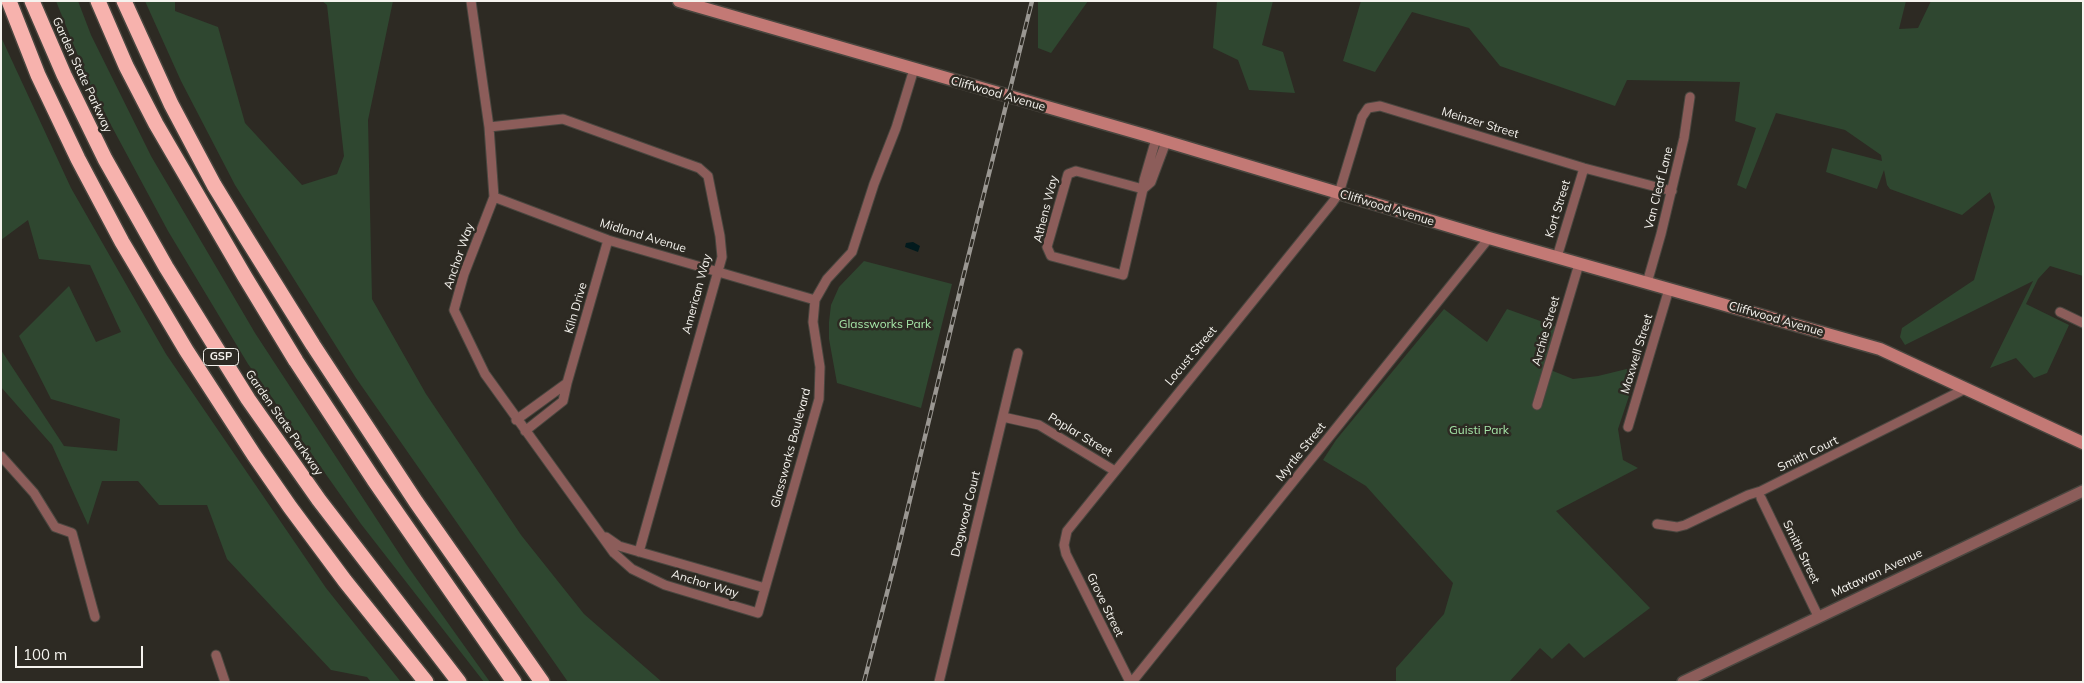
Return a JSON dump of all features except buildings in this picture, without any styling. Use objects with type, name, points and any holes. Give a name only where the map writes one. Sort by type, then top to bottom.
[{"type":"highway","name":"GSP","points":[[9,1],[38,75],[81,166],[122,242],[186,350],[290,507],[350,587],[426,682]]},
{"type":"highway","name":"Garden State Parkway","points":[[32,1],[64,75],[102,152],[166,267],[248,399],[320,500],[459,682]]},
{"type":"highway","points":[[98,1],[126,66],[156,124],[245,277],[374,480],[514,682]]},
{"type":"highway","points":[[124,1],[171,104],[214,185],[247,239],[313,345],[416,502],[542,682]]},
{"type":"main road","name":"Cliffwood Avenue","points":[[679,1],[1489,238],[1880,349],[2083,443]]},
{"type":"street","name":"Anchor Way","points":[[471,1],[490,127],[494,196],[464,274],[454,310],[485,374],[516,420],[604,536],[614,553],[632,569],[666,585],[758,613]]},
{"type":"street","name":"Glassworks Boulevard","points":[[758,613],[819,399],[820,367],[813,322],[815,300],[827,278],[852,252],[874,184],[896,128],[914,69]]},
{"type":"street","name":"Van Cleaf Lane","points":[[1647,283],[1672,191],[1684,138],[1690,97]]},
{"type":"street","name":"Meinzer Street","points":[[1339,193],[1362,117],[1368,108],[1376,106],[1584,168],[1672,191]]},
{"type":"street","name":"American Way","points":[[490,127],[563,119],[699,168],[708,176],[720,236],[722,257],[639,552]]},
{"type":"street","name":"Athens Way","points":[[1144,189],[1076,171],[1068,174],[1047,247],[1051,256],[1123,275],[1144,189],[1144,180],[1161,141]]},
{"type":"street","name":"Kort Street","points":[[1557,257],[1584,168]]},
{"type":"street","name":"Locust Street","points":[[1066,537],[1070,527],[1339,193]]},
{"type":"street","name":"Midland Avenue","points":[[494,196],[608,240],[815,300]]},
{"type":"street","name":"Myrtle Street","points":[[1131,682],[1489,238]]},
{"type":"street","name":"Kiln Drive","points":[[525,431],[563,401],[608,240]]},
{"type":"street","name":"Archie Street","points":[[1537,406],[1579,264]]},
{"type":"street","name":"Maxwell Street","points":[[1628,427],[1669,289]]},
{"type":"street","points":[[2060,312],[2083,323]]},
{"type":"street","name":"Dogwood Court","points":[[939,682],[1018,353]]},
{"type":"street","points":[[516,420],[567,383]]},
{"type":"street","name":"Smith Court","points":[[1657,524],[1677,527],[1684,525],[1748,495],[1761,491],[1965,389]]},
{"type":"street","name":"Poplar Street","points":[[1003,417],[1039,425],[1115,471]]},
{"type":"street","points":[[1,456],[34,493],[55,527],[72,533],[95,617]]},
{"type":"street","name":"Matawan Avenue","points":[[1683,682],[2083,491]]},
{"type":"street","name":"Smith Street","points":[[1761,498],[1818,616]]},
{"type":"street","name":"Anchor Way","points":[[604,536],[619,546],[765,588]]},
{"type":"street","name":"Grove Street","points":[[1066,537],[1064,545],[1066,554],[1131,682]]},
{"type":"street","points":[[216,655],[225,682]]},
{"type":"green space","points":[[56,1],[78,1],[91,35],[151,156],[255,333],[406,564],[490,682],[484,682],[361,524],[248,364],[168,231],[90,86]]},
{"type":"green space","points":[[145,1],[175,1],[175,11],[218,27],[245,123],[302,185],[337,174],[344,156],[327,5],[322,1],[393,1],[368,120],[372,299],[426,394],[521,535],[584,614],[662,682],[568,682],[356,378],[235,185],[181,81]]},
{"type":"green space","points":[[1038,1],[1088,1],[1051,53],[1038,48]]},
{"type":"green space","points":[[1217,1],[1273,1],[1262,45],[1283,52],[1295,93],[1249,90],[1238,60],[1213,48]]},
{"type":"green space","points":[[1361,1],[1906,1],[1899,29],[1918,28],[1931,1],[2083,1],[2083,276],[2050,266],[2038,279],[2026,304],[2069,325],[2047,373],[2034,378],[2016,358],[1990,368],[2033,281],[1905,345],[1900,337],[1902,328],[1974,280],[1995,207],[1990,192],[1962,215],[1890,189],[1887,185],[1884,170],[1877,189],[1826,172],[1832,148],[1882,161],[1881,155],[1845,130],[1776,113],[1746,189],[1737,185],[1756,128],[1735,121],[1740,82],[1627,80],[1615,106],[1500,66],[1469,28],[1412,12],[1375,72],[1343,61]]},
{"type":"green space","points":[[1,37],[71,188],[166,354],[326,588],[401,682],[371,682],[367,677],[331,670],[227,559],[207,505],[159,505],[138,481],[102,481],[88,525],[52,445],[1,387],[1,350],[64,446],[117,451],[120,419],[51,399],[19,336],[69,286],[96,342],[121,332],[90,265],[39,259],[28,220],[1,240]]},
{"type":"green space","name":"Glassworks Park","points":[[864,261],[952,284],[921,408],[837,383],[829,339],[831,305],[839,287]]},
{"type":"green space","name":"Guisti Park","points":[[1444,309],[1487,342],[1507,309],[1557,327],[1543,367],[1573,379],[1598,376],[1639,366],[1618,429],[1623,460],[1638,468],[1556,511],[1650,608],[1584,658],[1569,643],[1552,659],[1540,648],[1509,682],[1396,682],[1396,668],[1444,614],[1453,583],[1366,486],[1323,460],[1336,440]]},
{"type":"water","points":[[913,242],[920,246],[918,252],[905,247],[906,243]]},
{"type":"railway","points":[[864,682],[1032,1]]}]
